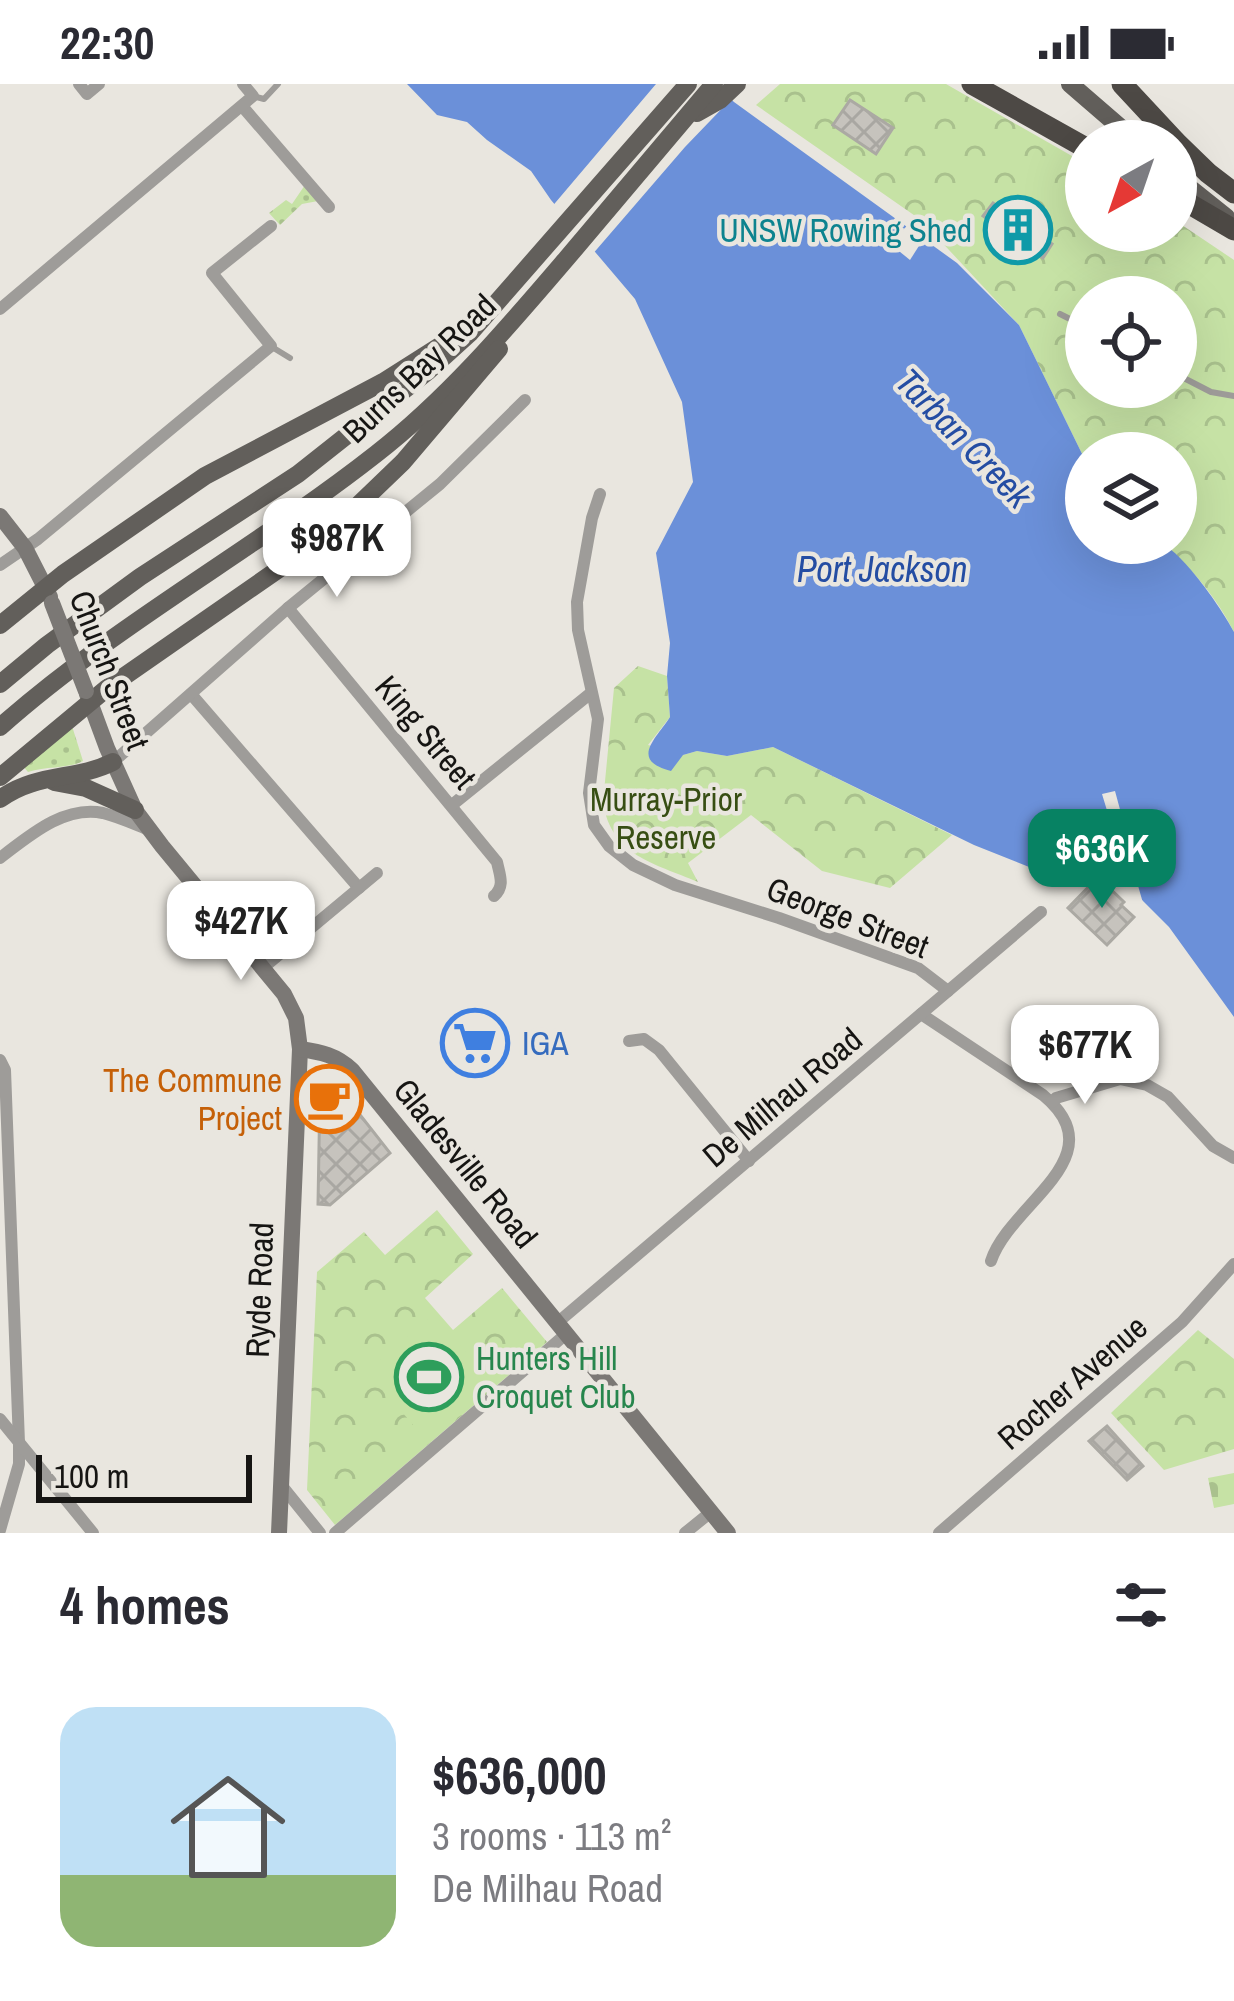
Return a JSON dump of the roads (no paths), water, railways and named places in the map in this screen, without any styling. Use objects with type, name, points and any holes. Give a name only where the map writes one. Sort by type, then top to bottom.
[{"type":"highway","points":[[972,84],[1065,137]]},
{"type":"highway","points":[[1122,84],[1155,120]]},
{"type":"highway","points":[[1197,163],[1234,193]]},
{"type":"highway","points":[[1197,207],[1234,227]]},
{"type":"main road","points":[[619,161],[670,84]]},
{"type":"main road","name":"Burns Bay Road","points":[[0,684],[140,578],[298,474],[427,372],[470,333],[688,84]]},
{"type":"main road","name":"Burns Bay Road","points":[[0,727],[87,658],[379,452],[453,384],[527,304],[714,84]]},
{"type":"main road","points":[[682,122],[737,84]]},
{"type":"main road","points":[[1070,84],[1112,120]]},
{"type":"main road","points":[[1197,195],[1234,227]]},
{"type":"main road","points":[[0,625],[49,595],[205,476],[383,382],[442,345],[509,289]]},
{"type":"main road","points":[[0,777],[88,696],[346,519],[492,360],[527,304]]},
{"type":"main road","name":"Church Street","points":[[0,516],[26,548],[49,595],[135,810],[214,908]]},
{"type":"main road","points":[[0,799],[38,779],[86,773],[113,762]]},
{"type":"main road","points":[[38,779],[86,788],[135,810]]},
{"type":"main road","points":[[214,908],[292,1009],[300,1049]]},
{"type":"main road","name":"Gladesville Road","points":[[300,1049],[326,1053],[352,1070],[728,1533]]},
{"type":"main road","name":"Ryde Road","points":[[279,1533],[300,1049]]},
{"type":"street","points":[[79,84],[87,94],[99,84]]},
{"type":"street","points":[[0,309],[254,96],[243,84]]},
{"type":"street","points":[[242,106],[329,207]]},
{"type":"street","points":[[0,565],[271,346],[212,273],[271,226]]},
{"type":"street","points":[[113,762],[288,608],[440,484],[525,400]]},
{"type":"street","name":"George Street","points":[[600,494],[577,602],[578,630],[598,719],[589,793],[594,825],[609,846],[633,865],[675,885],[918,968],[948,991]]},
{"type":"street","name":"King Street","points":[[288,608],[497,862],[502,883],[494,896]]},
{"type":"street","points":[[452,805],[591,693]]},
{"type":"street","points":[[191,694],[359,888]]},
{"type":"street","points":[[0,858],[64,816],[96,812],[150,830]]},
{"type":"street","points":[[263,968],[377,873]]},
{"type":"street","name":"De Milhau Road","points":[[334,1533],[748,1160],[1041,912]]},
{"type":"street","points":[[921,1014],[1054,1100],[1070,1135],[1063,1166],[998,1242],[991,1261]]},
{"type":"street","points":[[628,1041],[644,1039],[659,1050],[748,1160]]},
{"type":"street","points":[[0,1060],[5,1070],[19,1443],[19,1464],[0,1531]]},
{"type":"street","points":[[1054,1100],[1120,1079],[1147,1085],[1168,1097],[1213,1146],[1234,1158]]},
{"type":"street","name":"Rocher Avenue","points":[[939,1533],[1182,1322],[1234,1264]]},
{"type":"street","points":[[0,1419],[94,1533]]},
{"type":"street","points":[[281,1485],[320,1533]]},
{"type":"street","points":[[685,1533],[711,1512]]},
{"type":"lane","points":[[254,96],[264,99],[278,84]]},
{"type":"lane","points":[[1060,314],[1065,316]]},
{"type":"lane","points":[[271,346],[290,358]]},
{"type":"lane","points":[[1197,385],[1234,395]]},
{"type":"lane","points":[[192,927],[214,908]]},
{"type":"water","name":"Port Jackson","points":[[407,84],[715,84],[957,263],[1019,325],[1071,432],[1065,432],[1065,564],[1185,564],[1234,632],[1234,1017],[1169,927],[1106,864],[1084,883],[1072,877],[1064,881],[974,845],[773,747],[727,756],[697,751],[683,755],[671,771],[651,761],[649,748],[670,717],[670,643],[656,553],[693,482],[682,402],[635,299],[531,171],[467,122],[437,115]]},
{"type":"place","name":"UNSW Rowing Shed","points":[[1018,230]]},
{"type":"place","name":"IGA","points":[[475,1043]]},
{"type":"place","name":"The Commune Project","points":[[329,1099]]},
{"type":"place","name":"Hunters Hill Croquet Club","points":[[429,1377]]},
{"type":"water label","name":"Tarban Creek","points":[[964,438]]},
{"type":"park label","name":"Murray-Prior Reserve","points":[[666,818]]}]
